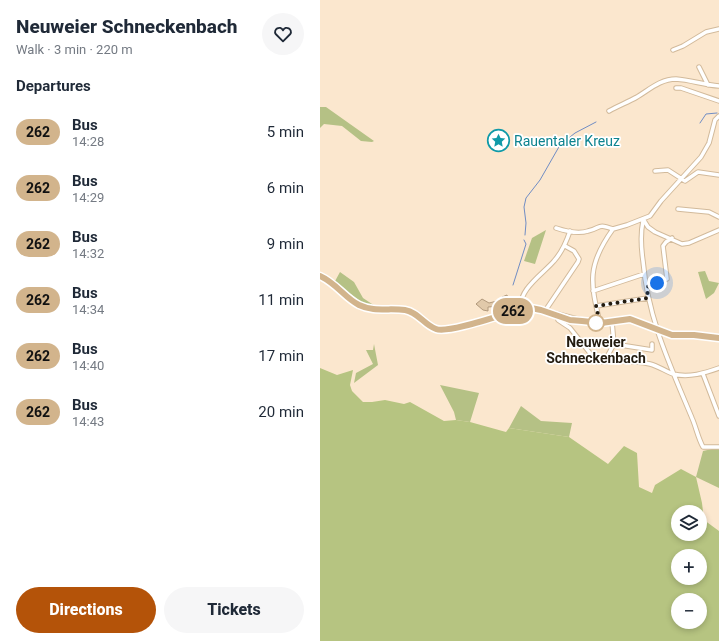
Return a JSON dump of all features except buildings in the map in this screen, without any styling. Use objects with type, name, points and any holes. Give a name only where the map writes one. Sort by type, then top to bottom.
[{"type":"main road","points":[[320,276],[335,285],[358,305],[372,308],[407,310],[417,315],[432,327],[442,330],[455,329],[522,309],[531,308],[556,314],[570,320],[600,323],[635,320],[672,335],[694,335],[719,338]]},
{"type":"street","points":[[673,50],[683,46],[706,32],[719,29]]},
{"type":"street","points":[[699,67],[708,85]]},
{"type":"street","points":[[609,111],[666,80],[680,80],[719,86]]},
{"type":"street","points":[[676,88],[681,88],[719,101]]},
{"type":"street","points":[[556,228],[587,232],[602,225],[613,229],[643,220],[650,216],[705,151],[715,120],[719,116]]},
{"type":"street","points":[[655,171],[668,170],[681,179],[687,180],[698,172],[719,175]]},
{"type":"street","points":[[678,210],[709,212],[719,217]]},
{"type":"street","points":[[643,220],[655,232],[672,238],[682,244],[689,243],[719,230]]},
{"type":"street","points":[[643,220],[641,238],[644,274],[648,298],[656,329],[703,447],[719,447]]},
{"type":"street","points":[[600,323],[593,291],[592,274],[596,258],[603,243],[613,229]]},
{"type":"street","points":[[522,309],[521,302],[528,287],[553,262],[565,246],[570,231]]},
{"type":"street","points":[[647,287],[667,279],[663,246],[672,238]]},
{"type":"street","points":[[545,311],[579,259],[574,251],[565,246]]},
{"type":"street","points":[[593,291],[644,274]]},
{"type":"street","points":[[596,306],[648,298]]},
{"type":"street","points":[[556,314],[558,320],[570,328],[597,362],[623,361],[650,364],[673,374],[703,374],[719,368]]},
{"type":"street","points":[[608,355],[614,344],[612,322]]},
{"type":"street","points":[[614,344],[652,350],[652,344]]},
{"type":"street","points":[[703,374],[719,416]]},
{"type":"green space","points":[[320,107],[326,107],[374,141],[361,141],[342,126],[324,124],[320,128]]},
{"type":"green space","points":[[546,230],[535,264],[524,261],[532,238]]},
{"type":"green space","points":[[705,271],[709,281],[719,283],[714,293],[706,299],[698,272]]},
{"type":"green space","points":[[340,272],[354,282],[363,298],[375,306],[361,304],[334,283]]},
{"type":"green space","points":[[374,344],[378,365],[354,383],[356,373],[373,364],[366,350],[373,350]]},
{"type":"green space","points":[[320,368],[337,375],[353,370],[350,385],[352,391],[363,402],[385,400],[404,404],[410,402],[444,421],[456,420],[470,422],[506,432],[509,428],[569,437],[608,464],[624,446],[637,453],[639,487],[652,493],[655,485],[681,469],[696,477],[702,505],[671,505],[671,541],[707,541],[707,522],[719,531],[719,641],[320,641]]},
{"type":"green space","points":[[440,385],[479,393],[470,422],[456,420],[454,412]]},
{"type":"green space","points":[[521,406],[541,421],[572,423],[569,437],[509,428]]},
{"type":"green space","points":[[719,449],[719,488],[696,477],[703,451]]},
{"type":"waterway","points":[[700,123],[706,114],[717,113]]},
{"type":"waterway","points":[[525,235],[526,223],[524,207],[526,198],[540,180],[560,145],[575,133],[596,122]]},
{"type":"waterway","points":[[513,285],[526,244],[524,240]]},
{"type":"bus line","name":"262","points":[[320,276],[335,285],[358,305],[372,308],[407,310],[417,315],[432,327],[442,330],[455,329],[478,321],[531,308],[545,311],[570,320],[601,323],[630,319],[672,335],[694,335],[719,338]]},
{"type":"place","name":"Rauentaler Kreuz","points":[[499,141]]},
{"type":"place","name":"Neuweier Schneckenbach","points":[[596,323]]},
{"type":"route","points":[[596,323],[600,323],[596,306],[648,298],[647,287],[657,283]]}]
